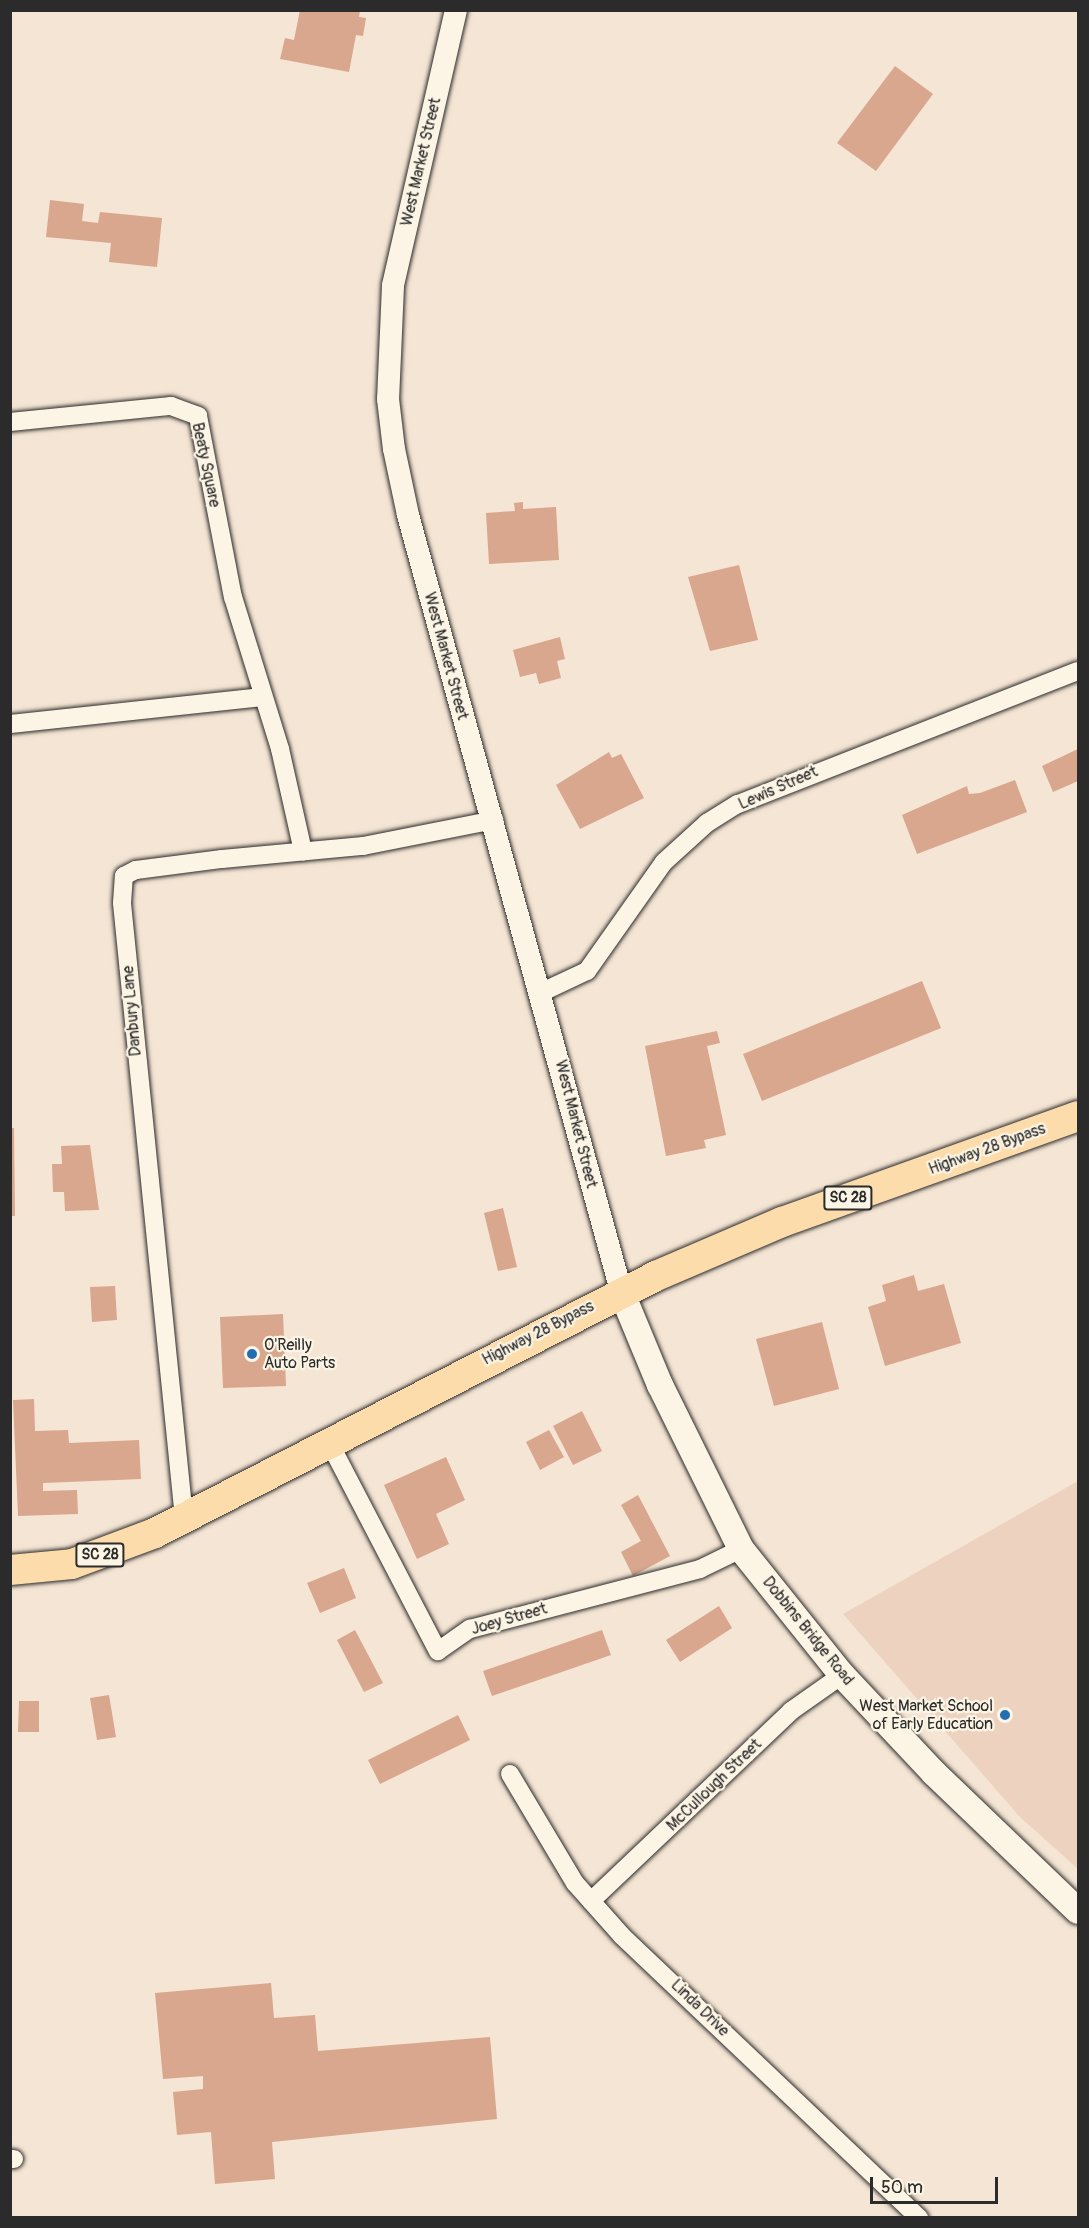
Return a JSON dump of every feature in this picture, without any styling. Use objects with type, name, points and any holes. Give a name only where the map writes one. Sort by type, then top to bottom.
[{"type":"highway","name":"Highway 28 Bypass","points":[[10,1570],[49,1568],[96,1557],[184,1518],[621,1291],[782,1222],[1078,1116]]},
{"type":"main road","name":"Dobbins Bridge Road","points":[[621,1291],[660,1384],[741,1549],[842,1675],[934,1773],[1078,1911]]},
{"type":"street","name":"West Market Street","points":[[456,10],[393,286],[388,399],[408,515],[494,820],[621,1291]]},
{"type":"street","name":"Beaty Square","points":[[10,422],[171,406],[198,416],[233,597],[261,697],[279,749],[303,851]]},
{"type":"street","name":"Lewis Street","points":[[540,993],[587,971],[664,862],[707,823],[738,804],[1078,671]]},
{"type":"street","points":[[10,724],[261,697]]},
{"type":"street","name":"Danbury Lane","points":[[184,1518],[123,915],[124,876],[136,870],[363,846],[494,820]]},
{"type":"street","name":"Joey Street","points":[[329,1442],[438,1651],[470,1629],[700,1569],[741,1549]]},
{"type":"street","name":"McCullough Street","points":[[591,1901],[791,1711],[842,1675]]},
{"type":"street","name":"Linda Drive","points":[[510,1774],[575,1883],[591,1901],[919,2217]]},
{"type":"shaded area","name":"West Market School of Early Education","points":[[1078,1481],[1078,1869],[1020,1817],[843,1614]]},
{"type":"building","points":[[300,10],[360,10],[359,17],[366,18],[363,36],[356,35],[349,72],[280,59],[285,38],[294,40]]},
{"type":"building","points":[[895,66],[933,94],[876,171],[837,143]]},
{"type":"building","points":[[50,200],[84,204],[82,221],[98,223],[100,212],[162,218],[157,267],[109,262],[111,243],[46,237]]},
{"type":"building","points":[[523,502],[523,509],[556,507],[559,560],[489,564],[486,513],[515,511],[514,503]]},
{"type":"building","points":[[739,565],[758,640],[710,651],[688,577]]},
{"type":"building","points":[[560,637],[565,659],[557,661],[561,678],[539,684],[536,673],[520,677],[513,650]]},
{"type":"building","points":[[1078,749],[1078,781],[1053,792],[1042,766]]},
{"type":"building","points":[[609,752],[612,758],[621,754],[644,798],[580,829],[556,785]]},
{"type":"building","points":[[1015,780],[1027,812],[917,854],[902,815],[967,786],[969,794],[980,793]]},
{"type":"building","points":[[922,981],[941,1028],[762,1101],[743,1054]]},
{"type":"building","points":[[717,1031],[720,1043],[707,1046],[726,1135],[704,1140],[706,1148],[666,1156],[645,1046]]},
{"type":"building","points":[[10,1128],[14,1128],[15,1216],[10,1216]]},
{"type":"building","points":[[90,1145],[99,1210],[65,1211],[64,1192],[53,1192],[52,1164],[62,1164],[61,1146]]},
{"type":"building","points":[[503,1208],[517,1267],[498,1271],[484,1213]]},
{"type":"building","points":[[914,1275],[918,1291],[944,1284],[961,1343],[885,1366],[868,1307],[886,1301],[882,1285]]},
{"type":"building","points":[[115,1286],[117,1320],[92,1322],[90,1287]]},
{"type":"building","points":[[283,1314],[286,1386],[223,1388],[220,1317]]},
{"type":"building","points":[[822,1322],[839,1389],[774,1406],[756,1339]]},
{"type":"building","points":[[34,1399],[35,1431],[68,1430],[69,1443],[139,1440],[141,1479],[43,1483],[43,1491],[77,1490],[78,1514],[18,1516],[13,1400]]},
{"type":"building","points":[[582,1411],[602,1451],[573,1465],[553,1426]]},
{"type":"building","points":[[549,1430],[564,1457],[540,1470],[526,1442]]},
{"type":"building","points":[[446,1457],[465,1500],[436,1514],[449,1544],[417,1559],[384,1485]]},
{"type":"building","points":[[638,1495],[670,1556],[633,1576],[621,1552],[641,1541],[621,1505]]},
{"type":"building","points":[[344,1568],[356,1598],[320,1613],[307,1583]]},
{"type":"building","points":[[719,1606],[732,1628],[680,1662],[666,1640]]},
{"type":"building","points":[[355,1630],[383,1683],[364,1692],[337,1640]]},
{"type":"building","points":[[602,1630],[611,1655],[492,1696],[483,1671]]},
{"type":"building","points":[[109,1695],[116,1737],[97,1740],[90,1698]]},
{"type":"building","points":[[19,1701],[39,1701],[39,1732],[18,1732]]},
{"type":"building","points":[[458,1715],[470,1740],[380,1784],[368,1760]]},
{"type":"building","points":[[271,1983],[274,2018],[315,2015],[318,2051],[490,2037],[497,2119],[272,2142],[275,2179],[215,2184],[211,2132],[177,2135],[173,2092],[203,2089],[203,2076],[163,2079],[155,1993]]},
{"type":"place","name":"O'Reilly Auto Parts","points":[[252,1354]]},
{"type":"place","name":"West Market School of Early Education","points":[[1005,1715]]}]
